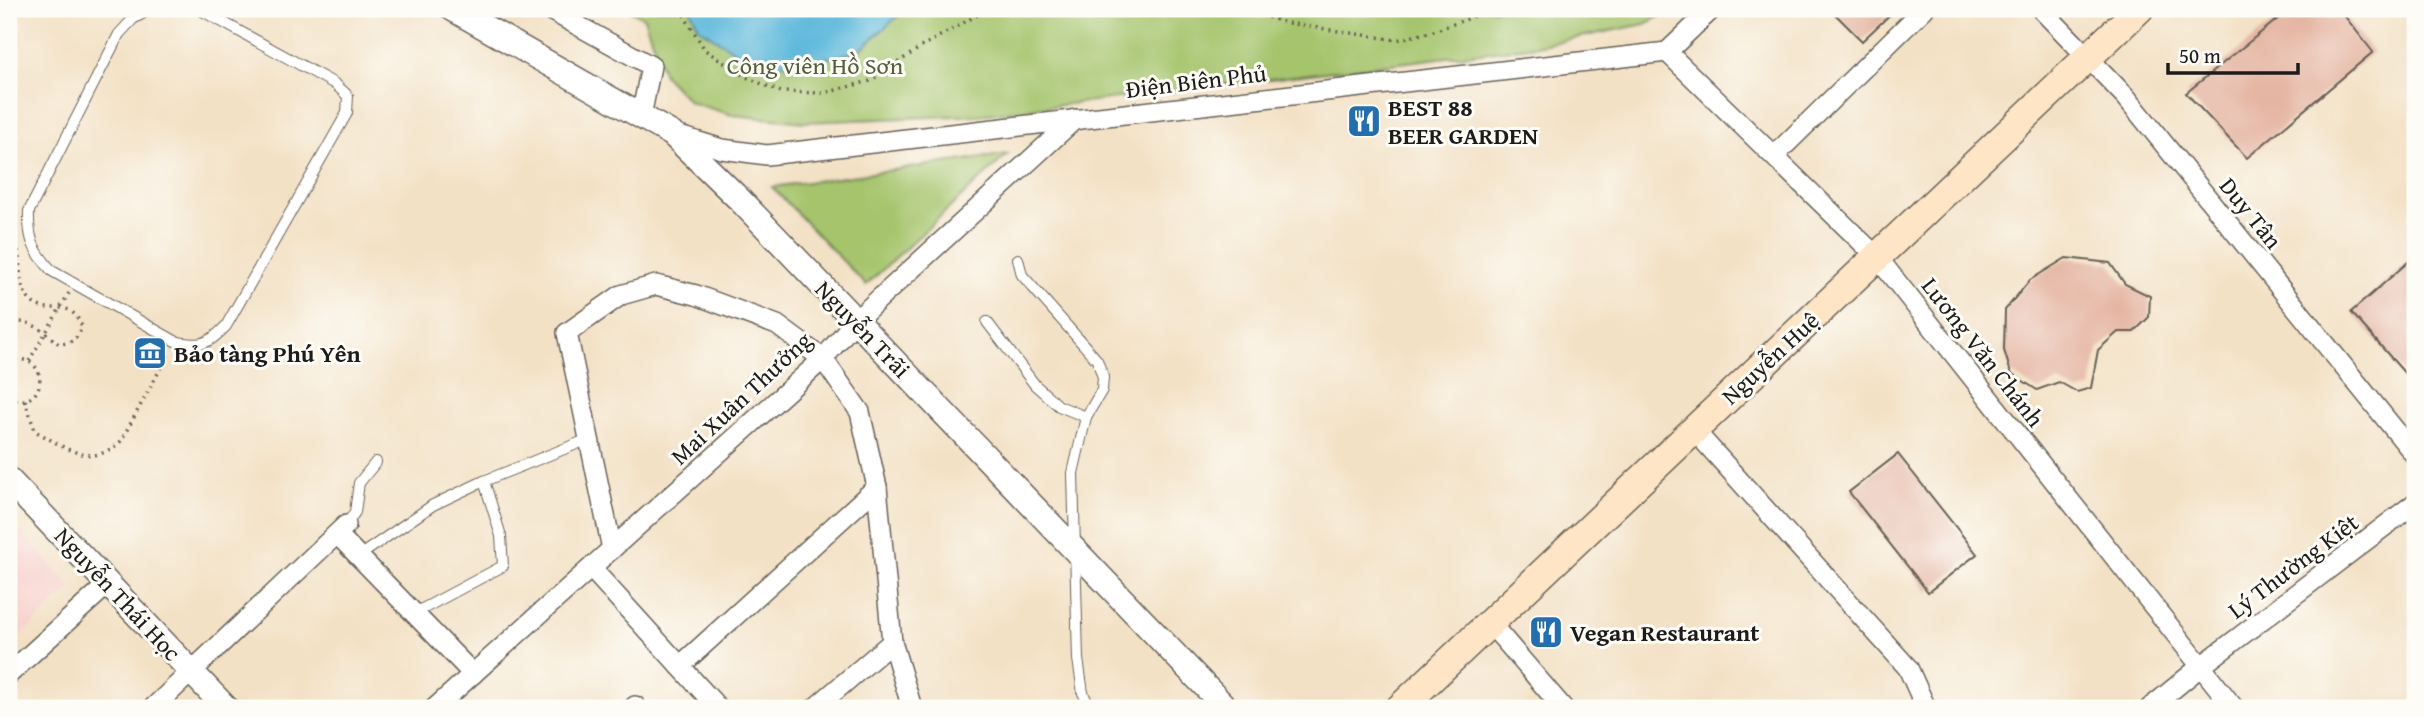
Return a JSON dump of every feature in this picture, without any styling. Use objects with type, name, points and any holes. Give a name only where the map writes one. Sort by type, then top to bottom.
[{"type":"main road","name":"Nguyễn Huệ","points":[[1401,708],[2139,9]]},
{"type":"street","name":"Nguyễn Trãi","points":[[453,9],[672,134],[739,199],[1226,708]]},
{"type":"street","points":[[548,9],[650,66],[641,117]]},
{"type":"street","points":[[1667,52],[1712,9]]},
{"type":"street","points":[[1774,156],[1924,9]]},
{"type":"street","name":"Duy Tân","points":[[2040,9],[2126,97],[2415,455]]},
{"type":"street","name":"Điện Biên Phủ","points":[[672,134],[722,149],[767,155],[1667,52]]},
{"type":"street","name":"Lương Văn Chánh","points":[[1667,52],[1877,257],[2234,708]]},
{"type":"street","name":"Mai Xuân Thưởng","points":[[435,708],[823,359],[855,321],[1075,119]]},
{"type":"street","points":[[612,548],[567,333],[621,295],[656,285],[696,295],[777,325],[823,359],[860,412],[877,487],[892,642],[912,708]]},
{"type":"street","points":[[1694,430],[1908,668],[1926,708]]},
{"type":"street","name":"Nguyễn Thái Học","points":[[9,480],[226,708]]},
{"type":"street","points":[[680,666],[877,487]]},
{"type":"street","name":"Lý Thường Kiệt","points":[[2150,708],[2415,503]]},
{"type":"street","points":[[153,708],[342,530],[359,556],[473,674]]},
{"type":"street","points":[[591,568],[718,708]]},
{"type":"street","points":[[9,674],[109,583]]},
{"type":"street","points":[[1490,623],[1563,708]]},
{"type":"street","points":[[815,708],[892,642]]},
{"type":"lane","points":[[151,9],[133,19],[119,34],[29,211],[29,234],[37,254],[52,271],[176,341],[193,345],[211,341],[226,326],[347,113],[348,96],[335,84],[200,9]]},
{"type":"lane","points":[[1018,259],[1022,275],[1097,360],[1104,377],[1102,390],[1086,417],[1073,473],[1078,659],[1083,693],[1090,708]]},
{"type":"lane","points":[[987,322],[1035,386],[1059,406],[1086,417]]},
{"type":"lane","points":[[359,556],[433,505],[484,481],[589,439]]},
{"type":"lane","points":[[342,530],[355,512],[359,483],[376,462]]},
{"type":"lane","points":[[415,613],[503,566],[501,536],[484,481]]},
{"type":"path","points":[[680,9],[705,50],[746,77],[781,92],[825,93],[870,81],[988,9]]},
{"type":"path","points":[[1241,9],[1287,23],[1396,40],[1444,27],[1488,9]]},
{"type":"path","points":[[9,240],[18,249],[23,288],[27,297],[38,306],[69,309],[77,315],[82,327],[71,343],[59,344],[36,325],[16,321],[9,325]]},
{"type":"path","points":[[29,361],[74,284]]},
{"type":"path","points":[[25,400],[35,431],[82,456],[112,450],[121,441],[176,341]]},
{"type":"path","points":[[9,361],[29,361],[36,368],[40,381],[35,394],[25,400],[9,398]]},
{"type":"shaded area","points":[[9,518],[72,587],[9,647]]},
{"type":"green space","name":"Công viên Hồ Sơn","points":[[628,9],[1674,9],[1645,24],[1536,46],[980,115],[805,122],[732,115],[690,102],[664,75],[644,18]]},
{"type":"green space","points":[[1008,154],[866,285],[772,187]]},
{"type":"water","points":[[690,9],[906,9],[859,51],[794,66],[741,55],[699,28]]},
{"type":"building","points":[[1830,9],[1896,9],[1862,41]]},
{"type":"building","points":[[2290,9],[2339,9],[2373,52],[2247,158],[2186,93]]},
{"type":"building","points":[[2415,256],[2415,385],[2351,312]]},
{"type":"building","points":[[2066,258],[2110,263],[2125,284],[2150,296],[2149,317],[2134,332],[2118,332],[2098,350],[2091,388],[2077,392],[2059,382],[2037,390],[2011,373],[2004,350],[2005,310],[2030,280]]},
{"type":"building","points":[[1898,454],[1977,554],[1928,592],[1849,492]]},
{"type":"place","name":"BEST 88 BEER GARDEN","points":[[1364,121]]},
{"type":"place","name":"Bảo tàng Phú Yên","points":[[150,353]]},
{"type":"place","name":"Vegan Restaurant","points":[[1546,632]]}]
